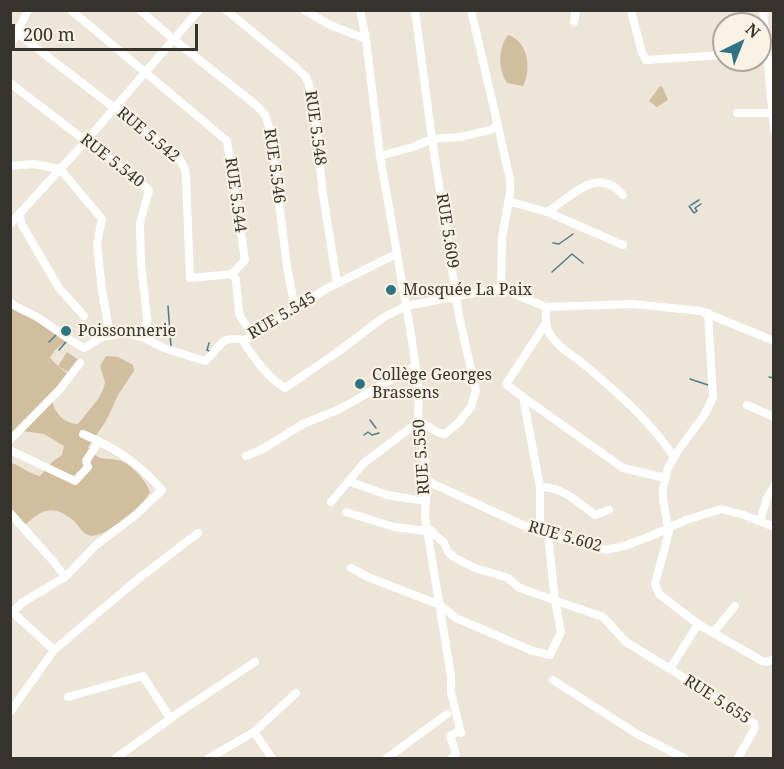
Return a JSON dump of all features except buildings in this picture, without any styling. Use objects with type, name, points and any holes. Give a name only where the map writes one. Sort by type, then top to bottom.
[{"type":"street","points":[[10,47],[28,10]]},
{"type":"street","name":"RUE 5.544","points":[[71,10],[227,141],[245,260],[232,274]]},
{"type":"street","name":"RUE 5.546","points":[[140,10],[256,105],[266,116],[295,308]]},
{"type":"street","points":[[10,224],[86,141],[199,10]]},
{"type":"street","name":"RUE 5.548","points":[[226,10],[306,77],[314,107],[323,195],[338,283]]},
{"type":"street","points":[[304,10],[366,39]]},
{"type":"street","name":"RUE 5.550","points":[[360,10],[366,39],[380,156],[419,393],[418,422],[427,481],[425,501],[427,529],[451,676],[451,692],[461,733],[457,732],[450,736],[454,756]]},
{"type":"street","name":"RUE 5.609","points":[[415,10],[432,139],[465,347],[476,392],[471,407],[446,434],[435,432],[418,422]]},
{"type":"street","points":[[471,10],[510,180],[502,237],[501,289]]},
{"type":"street","points":[[574,22],[576,10]]},
{"type":"street","points":[[631,10],[642,53],[646,60],[712,56]]},
{"type":"street","name":"RUE 5.542","points":[[17,33],[115,106],[178,157],[185,169],[190,278],[232,274]]},
{"type":"street","points":[[769,72],[774,130]]},
{"type":"street","name":"RUE 5.540","points":[[10,83],[149,191],[141,218],[140,233],[146,328],[149,340]]},
{"type":"street","points":[[737,113],[773,113]]},
{"type":"street","points":[[380,156],[432,139],[460,137],[498,126]]},
{"type":"street","points":[[10,166],[34,164],[60,169],[102,219],[97,244],[110,335],[84,348],[10,302]]},
{"type":"street","points":[[547,212],[594,182],[611,183],[623,195]]},
{"type":"street","points":[[508,201],[547,212],[623,245]]},
{"type":"street","points":[[19,215],[22,225],[59,288],[84,316]]},
{"type":"street","name":"RUE 5.545","points":[[110,335],[124,333],[205,361],[225,340],[233,337],[248,337],[338,283],[396,254]]},
{"type":"street","points":[[232,274],[236,280],[239,314],[248,337],[244,343],[275,382],[285,388],[384,317],[406,306],[501,289],[546,307],[633,303],[708,313],[774,341]]},
{"type":"street","points":[[546,307],[548,332],[558,345],[585,365],[656,432],[674,457]]},
{"type":"street","points":[[708,313],[713,397],[705,414],[674,457],[665,478],[663,500],[669,528],[655,587],[659,594],[698,624],[762,661],[767,662],[774,659]]},
{"type":"street","points":[[546,323],[506,384],[623,468],[665,478]]},
{"type":"street","points":[[10,440],[70,378],[80,363]]},
{"type":"street","points":[[246,456],[261,450],[303,424],[340,409],[415,366]]},
{"type":"street","points":[[351,568],[440,605],[456,618],[533,651],[550,655],[561,632],[544,534],[540,487],[523,397]]},
{"type":"street","points":[[747,405],[774,417]]},
{"type":"street","points":[[331,502],[364,463],[418,422]]},
{"type":"street","points":[[54,650],[11,612],[22,602],[65,577],[96,545],[137,514],[162,490],[142,468],[128,457],[83,434]]},
{"type":"street","points":[[10,450],[75,481],[88,467],[86,461],[99,441]]},
{"type":"street","points":[[348,481],[387,495],[425,501]]},
{"type":"street","name":"RUE 5.602","points":[[427,481],[544,534],[606,550],[618,548],[721,509],[774,527]]},
{"type":"street","points":[[540,487],[550,486],[563,492],[595,515],[609,510]]},
{"type":"street","points":[[760,521],[767,498],[774,486]]},
{"type":"street","points":[[346,512],[394,527],[427,529],[444,543],[453,557],[465,564],[508,578],[518,587],[603,617],[626,642],[670,669]]},
{"type":"street","points":[[10,513],[65,577]]},
{"type":"street","points":[[10,712],[54,650],[138,579],[198,533]]},
{"type":"street","points":[[431,551],[441,551],[446,548]]},
{"type":"street","points":[[713,633],[735,606]]},
{"type":"street","name":"RUE 5.655","points":[[698,624],[670,669],[752,721],[755,728],[738,759]]},
{"type":"street","points":[[116,759],[170,718],[255,662]]},
{"type":"street","points":[[68,697],[143,676],[170,718]]},
{"type":"street","points":[[553,680],[637,734],[684,759]]},
{"type":"street","points":[[208,759],[254,732],[296,693]]},
{"type":"street","points":[[387,759],[447,714]]},
{"type":"street","points":[[254,732],[272,759]]},
{"type":"shaded area","points":[[508,35],[515,38],[524,49],[527,72],[523,86],[507,83],[502,71],[500,59],[502,46]]},
{"type":"shaded area","points":[[660,86],[668,100],[657,107],[649,101]]},
{"type":"shaded area","points":[[11,305],[66,342],[55,350],[50,358],[70,376],[52,400],[58,413],[73,424],[78,424],[99,398],[105,382],[100,366],[106,356],[118,357],[133,365],[134,371],[118,395],[106,421],[88,447],[99,458],[121,461],[130,466],[142,478],[150,492],[132,513],[103,533],[88,535],[68,516],[49,510],[37,515],[24,526],[11,518],[11,463],[40,476],[52,462],[62,455],[64,446],[44,434],[15,430],[11,434]]},
{"type":"shaded area","points":[[67,352],[80,361],[71,374],[58,366]]},
{"type":"waterway","points":[[691,205],[699,200]]},
{"type":"waterway","points":[[689,206],[694,213],[697,211],[695,208],[701,204]]},
{"type":"waterway","points":[[553,243],[559,244],[573,234]]},
{"type":"waterway","points":[[552,272],[572,254],[583,263]]},
{"type":"waterway","points":[[168,306],[171,347]]},
{"type":"waterway","points":[[49,342],[57,334]]},
{"type":"waterway","points":[[59,350],[66,342]]},
{"type":"waterway","points":[[209,343],[207,350],[209,351]]},
{"type":"waterway","points":[[769,377],[774,378]]},
{"type":"waterway","points":[[690,379],[708,385]]},
{"type":"waterway","points":[[370,420],[376,428]]},
{"type":"waterway","points":[[364,435],[368,432],[372,435],[379,433]]},
{"type":"place","name":"Mosquée La Paix","points":[[391,290]]},
{"type":"place","name":"Poissonnerie","points":[[66,331]]},
{"type":"place","name":"Collège Georges Brassens","points":[[360,384]]}]
